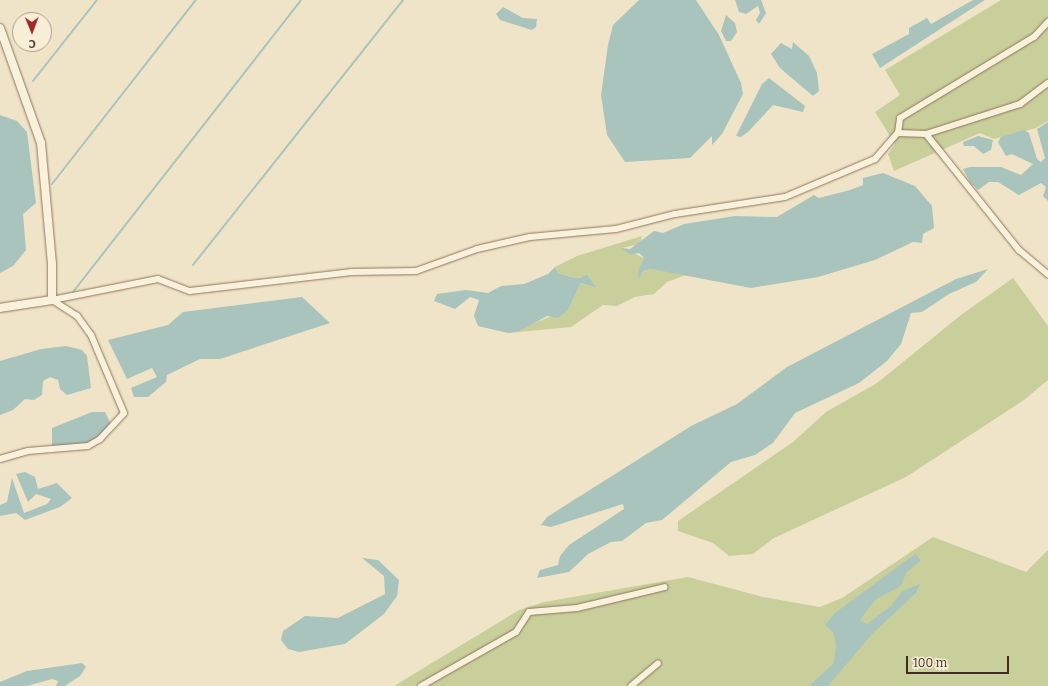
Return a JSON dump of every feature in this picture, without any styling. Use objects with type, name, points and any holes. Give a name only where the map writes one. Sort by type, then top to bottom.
[{"type":"street","points":[[0,308],[52,300],[158,279],[190,290],[352,272],[416,271],[477,249],[530,237],[616,229],[675,214],[785,197],[875,159],[898,133],[900,118],[1034,37],[1048,22]]},
{"type":"street","points":[[0,28],[41,143],[52,264],[52,300]]},
{"type":"street","points":[[898,133],[926,134],[1020,104],[1048,83]]},
{"type":"street","points":[[926,134],[1019,250],[1048,274]]},
{"type":"street","points":[[0,459],[28,451],[88,446],[100,439],[124,413],[91,335],[77,316],[52,300]]},
{"type":"street","points":[[421,686],[516,632],[529,612],[577,608],[666,587]]},
{"type":"street","points":[[631,686],[658,662]]},
{"type":"green space","points":[[1001,0],[1048,0],[1048,121],[1036,128],[994,139],[980,133],[894,171],[888,154],[895,144],[875,112],[900,95],[885,70]]},
{"type":"green space","points":[[642,236],[640,244],[622,248],[644,258],[639,279],[643,271],[651,269],[686,275],[667,282],[654,294],[635,297],[617,306],[603,305],[571,327],[508,333],[568,310],[581,283],[597,288],[587,274],[580,278],[571,277],[558,273],[555,267],[577,256]]},
{"type":"green space","points":[[1013,278],[1048,326],[1048,380],[1024,400],[906,477],[774,538],[753,554],[729,556],[713,543],[678,531],[678,521],[793,442],[826,412],[877,383],[961,315]]},
{"type":"green space","points":[[933,537],[1026,572],[1048,550],[1048,686],[394,686],[519,610],[544,602],[688,577],[763,597],[820,607],[842,598]]},
{"type":"water","points":[[639,0],[696,0],[719,35],[741,83],[743,94],[722,134],[712,145],[712,136],[690,158],[625,162],[607,135],[601,95],[608,45],[613,25]]},
{"type":"water","points":[[735,0],[761,0],[766,13],[759,24],[756,20],[760,13],[758,6],[746,14],[739,12]]},
{"type":"water","points":[[973,0],[985,0],[880,68],[872,54],[909,34],[909,28],[927,18],[931,24]]},
{"type":"water","points":[[503,7],[523,18],[537,19],[536,27],[532,30],[500,20],[496,14]]},
{"type":"water","points":[[726,15],[735,23],[737,32],[731,41],[726,41],[721,31]]},
{"type":"water","points":[[793,42],[809,56],[817,73],[819,91],[813,96],[780,68],[771,54],[781,43],[792,49]]},
{"type":"water","points":[[769,78],[805,106],[803,112],[773,105],[749,131],[741,137],[736,136],[762,84]]},
{"type":"water","points":[[0,115],[17,121],[27,132],[36,203],[23,214],[26,250],[13,266],[0,273]]},
{"type":"water","points":[[1048,122],[1048,201],[1043,196],[1046,187],[1041,183],[1019,195],[998,182],[989,182],[978,190],[970,182],[963,169],[970,167],[1001,167],[1021,175],[1033,164],[1012,154],[1006,156],[998,142],[1001,137],[1024,130],[1029,133],[1037,159],[1041,162],[1045,158],[1037,129]]},
{"type":"water","points":[[978,136],[993,140],[991,150],[983,154],[974,146],[964,146],[963,142]]},
{"type":"water","points":[[883,173],[915,186],[932,206],[934,228],[923,234],[922,243],[913,242],[875,260],[818,277],[751,288],[651,269],[643,271],[639,280],[638,271],[644,258],[639,253],[631,255],[621,248],[630,249],[654,231],[663,233],[684,224],[735,216],[777,217],[814,195],[819,198],[850,190],[863,185],[863,178]]},
{"type":"water","points":[[555,267],[558,273],[571,277],[580,278],[587,274],[597,288],[581,283],[568,310],[558,318],[547,316],[520,331],[508,333],[478,326],[474,316],[479,300],[470,297],[455,309],[434,301],[437,294],[466,290],[488,293],[501,286],[524,284],[548,274]]},
{"type":"water","points":[[988,269],[976,282],[949,294],[922,312],[911,313],[901,344],[887,361],[859,383],[795,413],[773,443],[755,455],[731,462],[662,520],[646,523],[622,541],[611,542],[588,554],[569,572],[537,578],[540,570],[558,565],[560,556],[569,545],[624,509],[623,504],[551,527],[541,525],[547,517],[691,426],[737,404],[787,367],[956,279]]},
{"type":"water","points":[[302,297],[330,323],[220,359],[200,359],[167,375],[166,382],[148,397],[134,397],[131,388],[157,377],[152,368],[127,379],[108,340],[168,325],[183,312]]},
{"type":"water","points":[[66,346],[82,350],[87,356],[91,388],[67,395],[60,389],[58,380],[50,377],[43,381],[42,395],[34,400],[25,399],[13,410],[0,415],[0,361],[41,349]]},
{"type":"water","points":[[92,412],[105,412],[111,424],[103,433],[89,443],[52,446],[52,428]]},
{"type":"water","points":[[25,472],[35,477],[38,489],[57,483],[72,498],[60,507],[25,520],[16,513],[0,516],[0,505],[7,502],[12,478],[24,513],[47,504],[51,499],[36,494],[28,502],[16,474]]},
{"type":"water","points":[[915,554],[921,560],[906,573],[901,586],[875,600],[860,620],[867,624],[891,606],[902,591],[920,584],[916,593],[872,634],[828,686],[809,686],[834,663],[836,645],[833,632],[825,625],[835,613]]},
{"type":"water","points":[[362,558],[378,560],[399,580],[397,596],[384,614],[345,644],[299,652],[288,649],[281,640],[283,631],[305,616],[338,618],[385,594],[384,576]]},
{"type":"water","points":[[82,663],[86,667],[80,676],[65,686],[56,686],[58,681],[52,679],[27,686],[0,686],[0,682],[27,671]]},
{"type":"waterway","points":[[33,81],[97,0]]},
{"type":"waterway","points":[[52,184],[196,0]]},
{"type":"waterway","points":[[73,292],[301,0]]},
{"type":"waterway","points":[[193,265],[403,0]]}]
